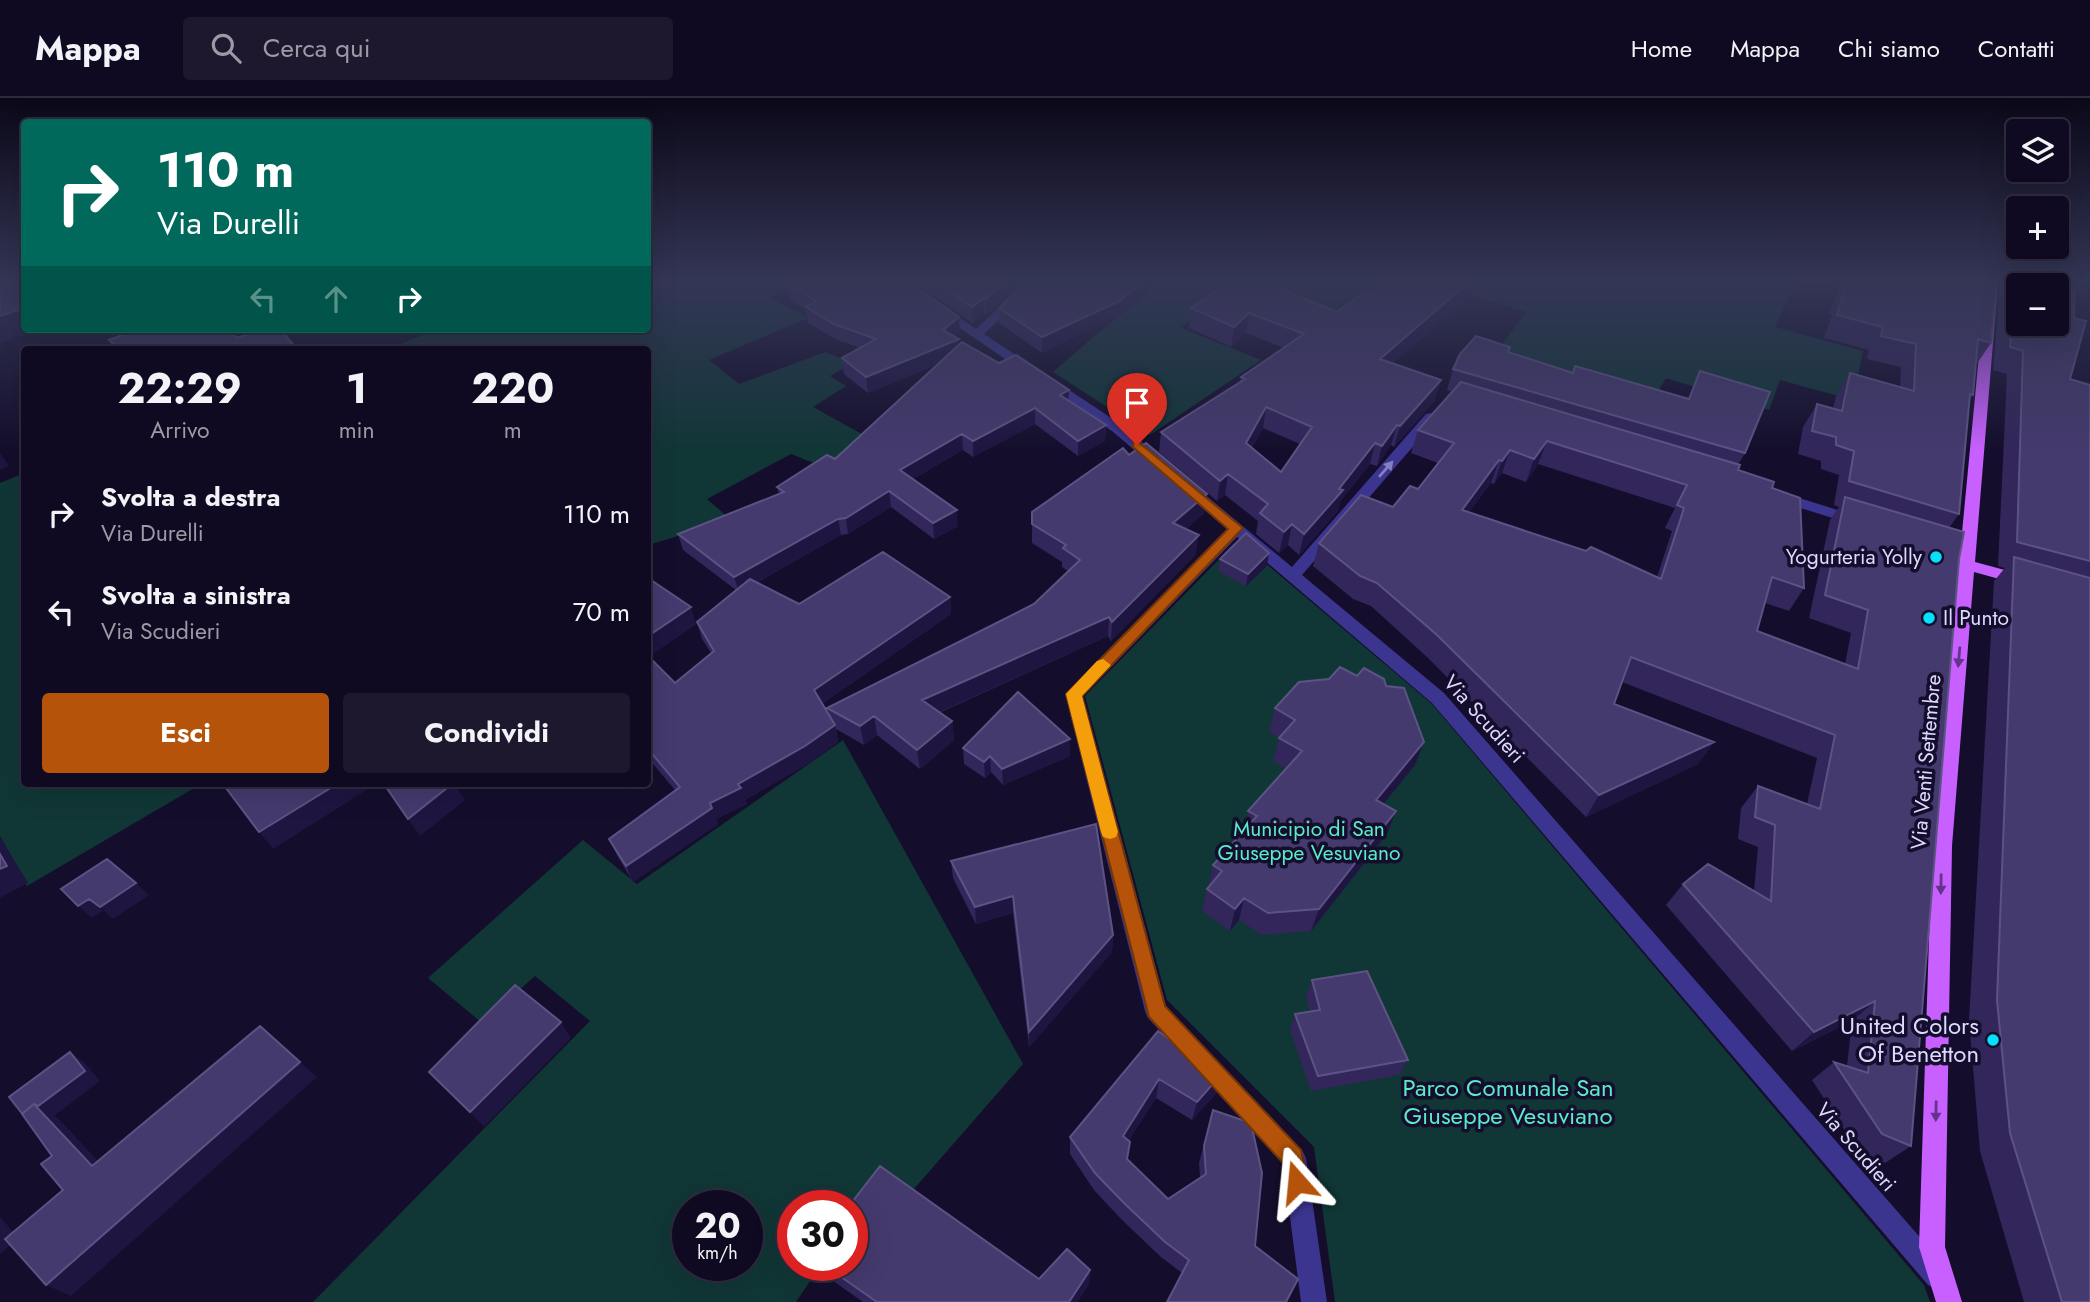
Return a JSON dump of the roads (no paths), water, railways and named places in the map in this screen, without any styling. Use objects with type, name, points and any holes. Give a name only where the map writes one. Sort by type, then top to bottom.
[{"type":"main road","name":"Via Venti Settembre","points":[[1947,1293],[1932,1248],[1942,846],[1963,556],[1986,338]]},
{"type":"main road","points":[[1963,556],[2041,586]]},
{"type":"street","name":"Via Scudieri","points":[[981,338],[1117,428],[1438,698],[1947,1293]]},
{"type":"street","points":[[1293,576],[1441,406]]},
{"type":"street","points":[[1769,493],[1875,526]]},
{"type":"street","points":[[1237,528],[1074,694],[1156,1011],[1294,1158],[1314,1302]]},
{"type":"place","name":"Yogurteria Yolly","points":[[1936,557]]},
{"type":"place","name":"Il Punto","points":[[1929,618]]},
{"type":"place","name":"United Colors Of Benetton","points":[[1993,1040]]},
{"type":"park label","name":"Municipio di San Giuseppe Vesuviano","points":[[1309,841]]},
{"type":"park label","name":"Parco Comunale San Giuseppe Vesuviano","points":[[1508,1102]]}]
